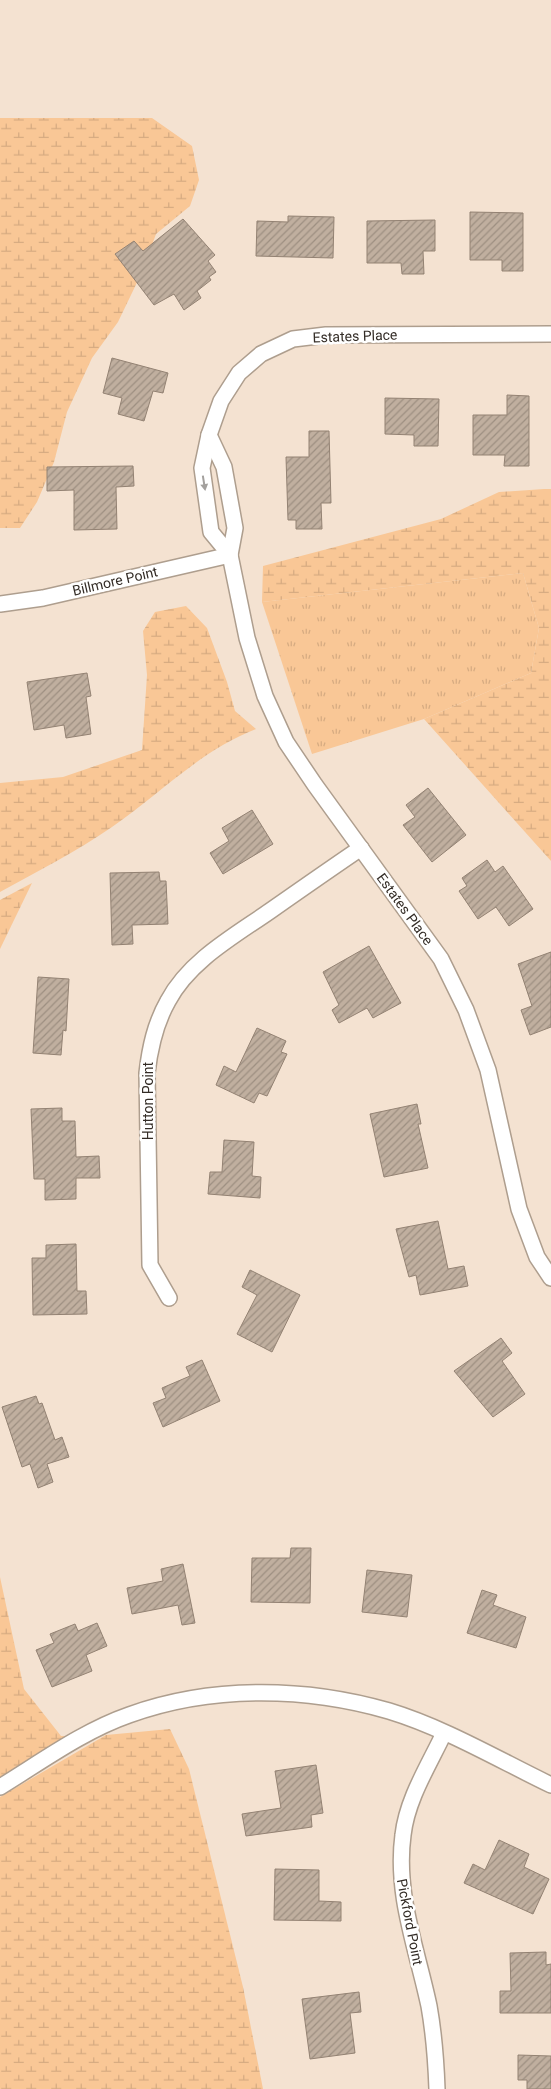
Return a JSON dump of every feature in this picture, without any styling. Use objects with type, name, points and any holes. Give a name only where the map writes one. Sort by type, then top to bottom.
[{"type":"street","name":"Estates Place","points":[[230,555],[211,532],[202,468],[209,435],[221,401],[239,374],[262,354],[293,339],[326,335],[551,334]]},
{"type":"street","name":"Estates Place","points":[[209,435],[224,467],[235,528],[230,555],[247,638],[265,696],[286,742],[441,959],[466,1010],[488,1070],[519,1209],[537,1258],[551,1278]]},
{"type":"street","name":"Billmore Point","points":[[0,604],[43,598],[230,555]]},
{"type":"street","name":"Hutton Point","points":[[169,1298],[150,1264],[147,1073],[150,1046],[156,1027],[169,999],[189,972],[222,944],[361,848]]},
{"type":"street","points":[[0,1787],[84,1737],[128,1715],[174,1702],[249,1693],[298,1693],[337,1699],[391,1712],[444,1733],[551,1786]]},
{"type":"street","name":"Pickford Point","points":[[437,2089],[435,2048],[429,2007],[405,1911],[400,1871],[403,1833],[413,1799],[444,1733]]},
{"type":"green space","points":[[0,118],[152,118],[192,146],[199,180],[190,206],[156,234],[143,270],[118,322],[92,358],[67,412],[54,462],[37,502],[20,528],[0,528]]},
{"type":"green space","points":[[551,489],[551,861],[424,719],[531,673],[539,628],[523,573],[262,602],[263,566],[441,519],[499,492]]},
{"type":"green space","points":[[523,573],[539,628],[531,673],[424,719],[312,754],[262,602]]},
{"type":"green space","points":[[186,606],[207,628],[227,682],[235,711],[256,729],[236,738],[199,761],[98,836],[0,892],[0,783],[63,777],[142,750],[147,675],[143,631],[155,612]]},
{"type":"green space","points":[[32,883],[0,949],[0,900]]},
{"type":"green space","points":[[0,1577],[24,1689],[61,1736],[70,1736],[0,1777]]},
{"type":"green space","points":[[170,1729],[189,1769],[243,1987],[263,2089],[0,2089],[0,1797],[106,1735]]},
{"type":"building","points":[[470,212],[523,213],[523,271],[502,271],[502,260],[470,260]]},
{"type":"building","points":[[288,216],[334,217],[333,258],[256,256],[257,221],[288,222]]},
{"type":"building","points":[[183,219],[215,255],[208,261],[216,272],[209,277],[211,280],[197,291],[201,298],[184,310],[174,294],[154,305],[115,254],[134,241],[143,251]]},
{"type":"building","points":[[435,220],[435,251],[423,251],[424,274],[402,274],[401,263],[367,263],[367,221]]},
{"type":"building","points":[[112,358],[168,373],[163,393],[153,391],[144,421],[118,414],[122,398],[103,393]]},
{"type":"building","points":[[507,395],[529,396],[529,466],[504,466],[505,455],[473,455],[473,415],[507,415]]},
{"type":"building","points":[[385,398],[439,399],[438,446],[414,446],[414,435],[385,434]]},
{"type":"building","points":[[309,431],[329,431],[331,503],[321,503],[322,529],[296,529],[296,520],[288,520],[286,457],[309,457]]},
{"type":"building","points":[[133,466],[134,486],[116,487],[117,529],[74,530],[74,490],[47,491],[47,467]]},
{"type":"building","points":[[87,673],[91,696],[86,697],[91,734],[66,738],[64,725],[34,730],[27,682]]},
{"type":"building","points":[[428,788],[466,835],[432,862],[403,825],[415,817],[406,805]]},
{"type":"building","points":[[252,810],[273,844],[223,874],[210,853],[229,841],[222,828]]},
{"type":"building","points":[[487,860],[495,872],[503,866],[533,909],[509,926],[496,907],[478,919],[459,891],[467,886],[462,878]]},
{"type":"building","points":[[159,872],[160,881],[166,881],[168,924],[132,925],[133,944],[112,945],[110,873]]},
{"type":"building","points":[[369,946],[401,1003],[373,1018],[367,1008],[339,1023],[332,1010],[339,1005],[323,972]]},
{"type":"building","points":[[551,952],[551,1027],[530,1035],[521,1010],[532,1006],[518,964]]},
{"type":"building","points":[[38,977],[69,979],[66,1031],[63,1030],[61,1055],[33,1053]]},
{"type":"building","points":[[257,1028],[286,1041],[281,1052],[287,1054],[267,1096],[259,1093],[254,1103],[216,1085],[224,1066],[236,1072]]},
{"type":"building","points":[[417,1104],[421,1124],[418,1124],[428,1168],[384,1177],[370,1114]]},
{"type":"building","points":[[62,1108],[62,1121],[75,1121],[76,1157],[99,1156],[100,1178],[76,1178],[76,1199],[45,1200],[45,1179],[34,1179],[31,1109]]},
{"type":"building","points":[[224,1140],[254,1142],[252,1176],[261,1177],[260,1198],[208,1194],[210,1172],[222,1172]]},
{"type":"building","points":[[438,1221],[448,1269],[464,1266],[468,1286],[420,1295],[416,1275],[409,1277],[396,1229]]},
{"type":"building","points":[[76,1244],[77,1291],[86,1291],[87,1314],[33,1315],[32,1258],[46,1258],[46,1245]]},
{"type":"building","points":[[250,1270],[300,1295],[272,1352],[237,1334],[257,1295],[242,1287]]},
{"type":"building","points":[[501,1338],[512,1353],[502,1361],[525,1394],[493,1417],[454,1371]]},
{"type":"building","points":[[202,1360],[220,1401],[163,1427],[153,1403],[166,1398],[162,1388],[190,1376],[186,1367]]},
{"type":"building","points":[[36,1396],[39,1404],[42,1403],[55,1440],[62,1437],[69,1457],[47,1464],[53,1482],[38,1488],[30,1464],[22,1467],[2,1407]]},
{"type":"building","points":[[291,1548],[311,1548],[310,1603],[251,1602],[252,1558],[290,1558]]},
{"type":"building","points":[[183,1564],[195,1623],[182,1625],[178,1605],[132,1614],[127,1588],[163,1581],[161,1569]]},
{"type":"building","points":[[367,1570],[412,1575],[407,1617],[362,1612]]},
{"type":"building","points":[[482,1590],[497,1595],[493,1605],[526,1617],[516,1648],[467,1633]]},
{"type":"building","points":[[97,1623],[107,1646],[86,1655],[92,1671],[52,1687],[36,1650],[54,1643],[50,1634],[75,1624],[78,1631]]},
{"type":"building","points":[[316,1765],[323,1813],[311,1815],[312,1827],[246,1836],[242,1814],[281,1808],[275,1771]]},
{"type":"building","points":[[499,1840],[529,1854],[524,1867],[549,1879],[533,1914],[464,1883],[473,1864],[485,1870]]},
{"type":"building","points":[[275,1869],[319,1870],[319,1901],[341,1902],[341,1921],[274,1920]]},
{"type":"building","points":[[546,1952],[546,1965],[551,1964],[551,2013],[500,2013],[500,1991],[511,1991],[510,1953]]},
{"type":"building","points":[[359,1992],[361,2012],[350,2013],[355,2053],[310,2059],[302,1999]]},
{"type":"building","points":[[518,2055],[551,2056],[551,2089],[527,2089],[527,2080],[518,2080]]}]
